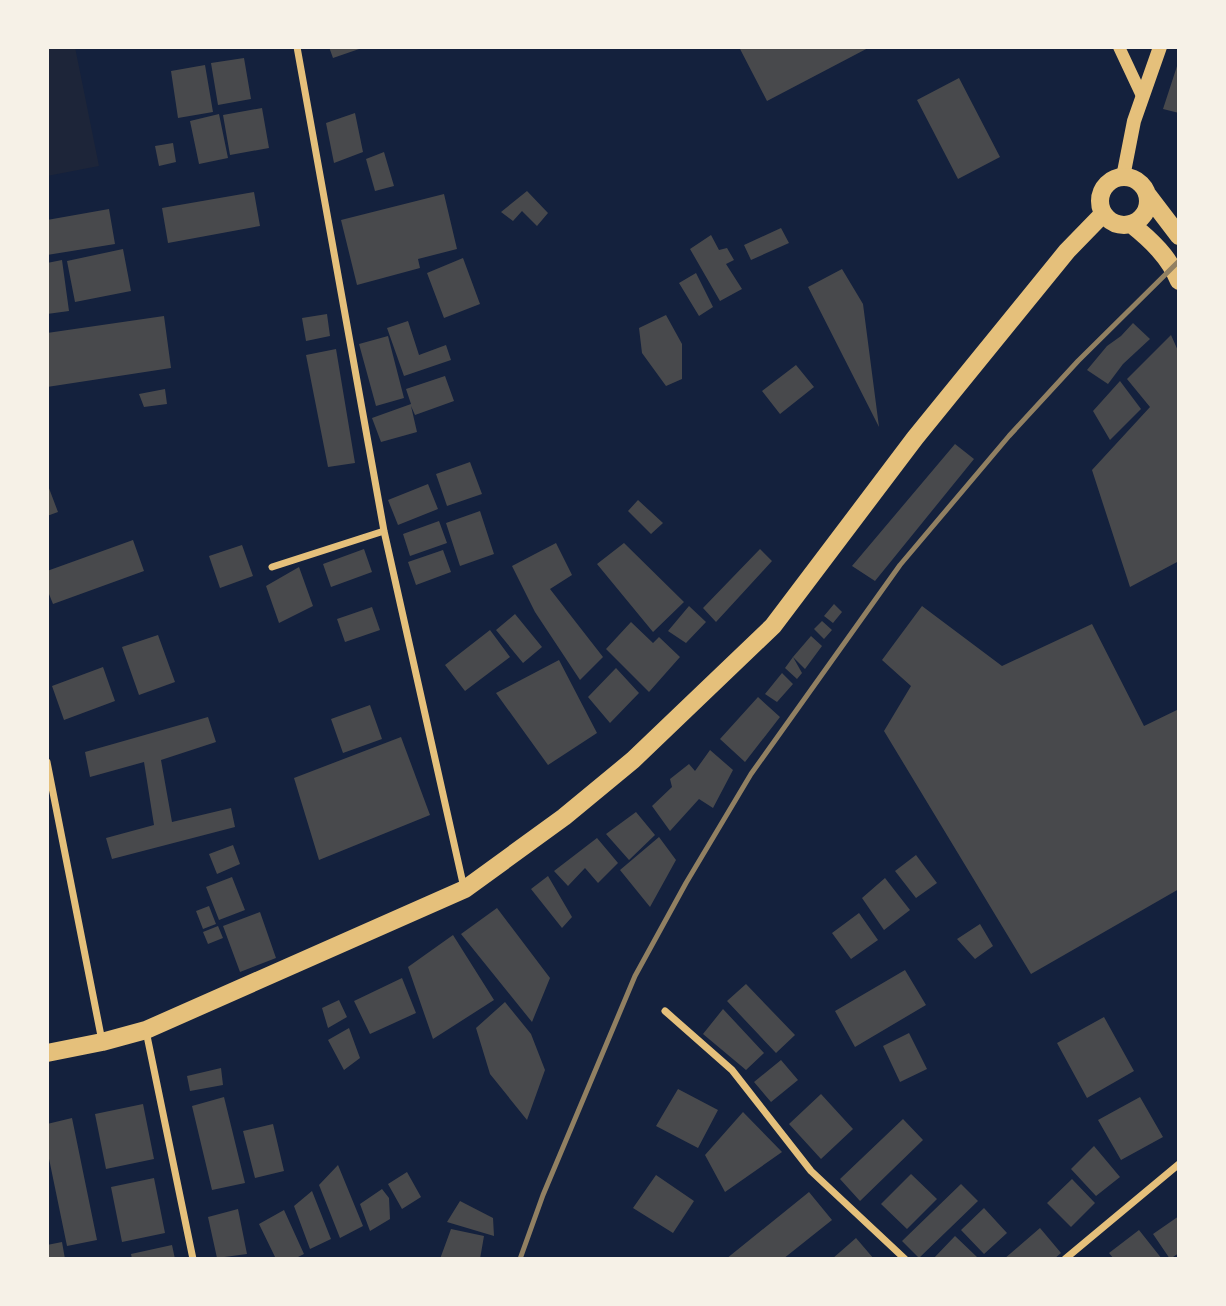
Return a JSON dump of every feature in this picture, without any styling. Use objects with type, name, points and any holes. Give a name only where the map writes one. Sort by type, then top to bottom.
[{"type":"highway","points":[[1179,236],[1140,183],[1123,177],[1111,180],[1102,190],[1099,202],[1103,214],[1115,224],[1130,225],[1150,239],[1172,266],[1179,281]]},
{"type":"highway","points":[[1130,225],[1143,216],[1147,208],[1147,194]]},
{"type":"highway","points":[[47,1053],[146,1030],[464,888],[564,817],[633,760],[772,626],[923,427],[1067,251],[1103,214]]},
{"type":"main road","points":[[1123,177],[1134,121],[1160,47]]},
{"type":"street","points":[[297,47],[384,531],[464,888]]},
{"type":"street","points":[[1119,47],[1142,96]]},
{"type":"street","points":[[272,567],[384,531]]},
{"type":"street","points":[[47,762],[102,1042]]},
{"type":"street","points":[[665,1011],[732,1070],[811,1171],[905,1259]]},
{"type":"street","points":[[146,1030],[193,1259]]},
{"type":"street","points":[[1065,1259],[1179,1164]]},
{"type":"shaded area","points":[[47,47],[75,47],[99,166],[47,176]]},
{"type":"building","points":[[329,47],[362,47],[362,48],[333,58]]},
{"type":"building","points":[[739,47],[870,47],[767,101]]},
{"type":"building","points":[[244,58],[251,99],[218,105],[211,63]]},
{"type":"building","points":[[1179,60],[1179,113],[1163,109]]},
{"type":"building","points":[[205,65],[213,112],[178,118],[171,71]]},
{"type":"building","points":[[959,78],[1000,157],[958,179],[917,100]]},
{"type":"building","points":[[262,108],[269,148],[230,155],[223,115]]},
{"type":"building","points":[[355,113],[363,152],[334,163],[326,123]]},
{"type":"building","points":[[219,114],[228,158],[199,164],[190,121]]},
{"type":"building","points":[[173,143],[176,162],[159,166],[155,146]]},
{"type":"building","points":[[384,152],[394,186],[375,191],[366,159]]},
{"type":"building","points":[[527,191],[548,213],[537,226],[522,211],[513,221],[501,212]]},
{"type":"building","points":[[254,192],[260,226],[168,243],[162,208]]},
{"type":"building","points":[[444,194],[457,249],[418,259],[420,268],[357,285],[341,220]]},
{"type":"building","points":[[109,209],[115,244],[47,255],[47,220]]},
{"type":"building","points":[[781,228],[789,243],[751,260],[744,245]]},
{"type":"building","points":[[711,235],[719,250],[727,248],[734,260],[726,264],[742,289],[720,301],[690,249]]},
{"type":"building","points":[[123,249],[131,291],[75,302],[67,261]]},
{"type":"building","points":[[463,258],[480,304],[444,318],[427,273]]},
{"type":"building","points":[[62,260],[69,311],[47,314],[47,263]]},
{"type":"building","points":[[842,269],[863,304],[879,427],[808,287]]},
{"type":"building","points":[[696,273],[713,307],[699,316],[679,283]]},
{"type":"building","points":[[327,314],[330,336],[306,341],[302,318]]},
{"type":"building","points":[[666,315],[682,344],[682,379],[666,386],[642,353],[639,328]]},
{"type":"building","points":[[164,316],[171,368],[47,387],[47,333]]},
{"type":"building","points":[[408,321],[419,355],[446,345],[451,360],[404,376],[387,328]]},
{"type":"building","points":[[1133,323],[1150,339],[1123,364],[1108,384],[1087,370],[1107,346]]},
{"type":"building","points":[[1171,335],[1179,353],[1179,561],[1130,587],[1092,470],[1150,407],[1127,379]]},
{"type":"building","points":[[388,336],[404,398],[376,406],[359,344]]},
{"type":"building","points":[[336,349],[355,463],[328,467],[306,355]]},
{"type":"building","points":[[796,365],[814,387],[780,414],[762,391]]},
{"type":"building","points":[[445,376],[454,401],[415,415],[411,406],[417,432],[381,442],[372,418],[411,404],[406,389]]},
{"type":"building","points":[[1120,381],[1141,409],[1110,440],[1093,411]]},
{"type":"building","points":[[165,389],[167,404],[144,407],[139,394]]},
{"type":"building","points":[[955,444],[974,459],[875,581],[852,566]]},
{"type":"building","points":[[470,462],[482,494],[447,506],[436,474]]},
{"type":"building","points":[[47,483],[58,512],[47,516]]},
{"type":"building","points":[[428,484],[438,509],[398,525],[388,500]]},
{"type":"building","points":[[638,500],[663,523],[651,534],[628,511]]},
{"type":"building","points":[[480,511],[494,554],[460,566],[446,523]]},
{"type":"building","points":[[439,521],[447,543],[410,556],[403,534]]},
{"type":"building","points":[[133,540],[144,571],[53,604],[47,589],[47,571]]},
{"type":"building","points":[[556,543],[572,575],[550,589],[603,657],[580,680],[535,612],[512,566]]},
{"type":"building","points":[[624,543],[684,602],[653,632],[597,564]]},
{"type":"building","points":[[242,545],[253,576],[220,588],[209,556]]},
{"type":"building","points":[[364,549],[372,572],[331,587],[323,564]]},
{"type":"building","points":[[760,549],[772,561],[716,622],[703,608]]},
{"type":"building","points":[[443,550],[451,572],[416,585],[408,562]]},
{"type":"building","points":[[299,567],[313,606],[279,623],[266,586]]},
{"type":"building","points":[[834,604],[842,612],[833,623],[824,616]]},
{"type":"building","points":[[689,606],[706,622],[686,643],[668,631]]},
{"type":"building","points":[[922,606],[1002,666],[1092,624],[1144,726],[1179,709],[1179,889],[1031,974],[884,731],[911,686],[882,660]]},
{"type":"building","points":[[372,607],[380,630],[345,642],[337,619]]},
{"type":"building","points":[[515,614],[542,647],[523,663],[496,630]]},
{"type":"building","points":[[822,621],[832,630],[824,639],[814,629]]},
{"type":"building","points":[[631,622],[653,643],[659,637],[680,657],[649,692],[606,649]]},
{"type":"building","points":[[490,630],[510,657],[465,691],[445,665]]},
{"type":"building","points":[[158,635],[175,682],[139,695],[122,647]]},
{"type":"building","points":[[811,636],[822,646],[805,669],[793,657]]},
{"type":"building","points":[[793,657],[802,673],[797,679],[785,668]]},
{"type":"building","points":[[559,660],[597,733],[548,765],[496,693]]},
{"type":"building","points":[[103,667],[115,701],[64,720],[52,686]]},
{"type":"building","points":[[616,668],[639,693],[610,723],[588,697]]},
{"type":"building","points":[[782,673],[793,684],[777,702],[765,694]]},
{"type":"building","points":[[758,697],[780,717],[745,762],[720,739]]},
{"type":"building","points":[[370,705],[382,739],[343,753],[331,719]]},
{"type":"building","points":[[208,717],[216,742],[161,760],[172,822],[231,808],[235,827],[112,859],[106,838],[154,825],[144,762],[90,777],[85,752]]},
{"type":"building","points":[[401,737],[430,815],[319,860],[294,778]]},
{"type":"building","points":[[710,750],[733,770],[713,808],[699,799],[670,831],[652,806],[672,787],[670,779],[689,764],[695,771]]},
{"type":"building","points":[[636,812],[655,835],[629,860],[606,834]]},
{"type":"building","points":[[659,837],[676,860],[650,907],[620,870]]},
{"type":"building","points":[[597,838],[618,863],[598,883],[585,868],[568,886],[554,871]]},
{"type":"building","points":[[233,845],[240,864],[217,874],[209,854]]},
{"type":"building","points":[[916,855],[937,883],[916,898],[895,871]]},
{"type":"building","points":[[548,876],[572,917],[562,928],[531,889]]},
{"type":"building","points":[[232,877],[245,910],[219,920],[206,887]]},
{"type":"building","points":[[885,878],[910,910],[884,930],[862,898]]},
{"type":"building","points":[[209,906],[216,924],[203,929],[196,911]]},
{"type":"building","points":[[497,908],[550,978],[532,1022],[461,934]]},
{"type":"building","points":[[260,912],[276,958],[240,972],[223,926]]},
{"type":"building","points":[[859,913],[878,940],[851,959],[832,933]]},
{"type":"building","points":[[980,924],[993,946],[975,959],[957,939]]},
{"type":"building","points":[[218,926],[223,938],[208,944],[203,932]]},
{"type":"building","points":[[453,935],[494,1000],[433,1039],[408,967]]},
{"type":"building","points":[[905,970],[926,1005],[855,1047],[835,1011]]},
{"type":"building","points":[[402,978],[416,1013],[370,1034],[354,1001]]},
{"type":"building","points":[[746,984],[795,1035],[776,1053],[727,1001]]},
{"type":"building","points":[[339,1000],[347,1017],[328,1028],[322,1008]]},
{"type":"building","points":[[505,1002],[531,1034],[545,1070],[527,1120],[490,1074],[476,1028]]},
{"type":"building","points":[[723,1009],[764,1053],[746,1070],[703,1034]]},
{"type":"building","points":[[1104,1017],[1134,1071],[1087,1098],[1057,1043]]},
{"type":"building","points":[[349,1028],[360,1058],[344,1070],[328,1040]]},
{"type":"building","points":[[909,1033],[927,1069],[900,1082],[883,1046]]},
{"type":"building","points":[[781,1060],[798,1080],[771,1102],[754,1082]]},
{"type":"building","points":[[221,1068],[223,1085],[190,1091],[187,1076]]},
{"type":"building","points":[[678,1089],[718,1110],[698,1148],[656,1126]]},
{"type":"building","points":[[821,1094],[853,1129],[821,1159],[789,1124]]},
{"type":"building","points":[[224,1097],[245,1183],[212,1190],[192,1106]]},
{"type":"building","points":[[1140,1097],[1163,1137],[1121,1160],[1098,1120]]},
{"type":"building","points":[[143,1104],[154,1159],[106,1169],[95,1114]]},
{"type":"building","points":[[743,1112],[782,1152],[725,1192],[705,1155]]},
{"type":"building","points":[[72,1118],[97,1240],[67,1246],[47,1149],[47,1124]]},
{"type":"building","points":[[903,1119],[923,1140],[860,1201],[840,1179]]},
{"type":"building","points":[[273,1124],[284,1171],[255,1178],[243,1131]]},
{"type":"building","points":[[1094,1146],[1120,1177],[1096,1196],[1071,1169]]},
{"type":"building","points":[[338,1165],[363,1226],[340,1238],[319,1185]]},
{"type":"building","points":[[407,1172],[421,1197],[402,1209],[388,1184]]},
{"type":"building","points":[[911,1174],[937,1199],[907,1229],[881,1204]]},
{"type":"building","points":[[656,1175],[694,1201],[673,1233],[633,1208]]},
{"type":"building","points":[[154,1178],[165,1233],[122,1242],[111,1187]]},
{"type":"building","points":[[1072,1179],[1095,1203],[1071,1227],[1047,1203]]},
{"type":"building","points":[[961,1184],[978,1201],[919,1258],[902,1241]]},
{"type":"building","points":[[382,1189],[389,1198],[390,1219],[370,1231],[360,1204]]},
{"type":"building","points":[[312,1191],[331,1239],[310,1249],[294,1206]]},
{"type":"building","points":[[809,1192],[832,1220],[783,1259],[726,1259]]},
{"type":"building","points":[[460,1201],[493,1218],[494,1236],[447,1222]]},
{"type":"building","points":[[984,1208],[1007,1233],[984,1254],[961,1230]]},
{"type":"building","points":[[238,1209],[247,1254],[217,1258],[208,1217]]},
{"type":"building","points":[[284,1210],[304,1254],[294,1259],[276,1259],[259,1224]]},
{"type":"building","points":[[1179,1216],[1179,1253],[1170,1259],[1153,1234]]},
{"type":"building","points":[[1040,1228],[1061,1253],[1054,1259],[1004,1259]]},
{"type":"building","points":[[451,1229],[484,1236],[480,1259],[440,1259]]},
{"type":"building","points":[[1139,1230],[1162,1259],[1114,1259],[1109,1253]]},
{"type":"building","points":[[955,1236],[977,1257],[933,1259]]},
{"type":"building","points":[[856,1238],[874,1259],[832,1259]]},
{"type":"building","points":[[62,1242],[65,1259],[47,1259],[47,1245]]},
{"type":"building","points":[[172,1245],[175,1259],[132,1259],[131,1254]]},
{"type":"railway","points":[[520,1259],[543,1195],[635,976],[751,774],[900,565],[1009,436],[1078,361],[1179,261]]}]
